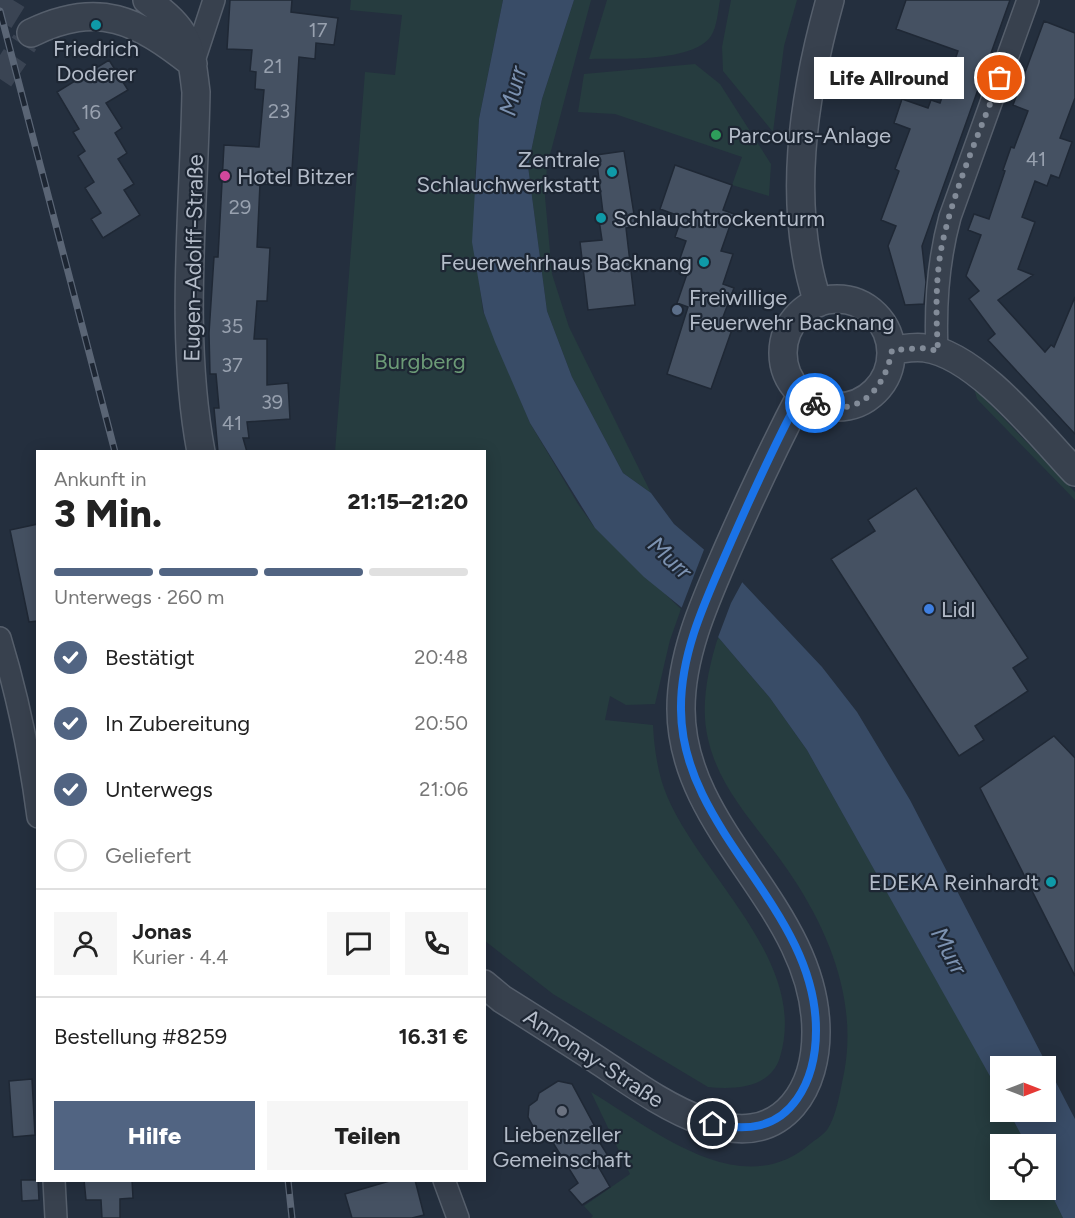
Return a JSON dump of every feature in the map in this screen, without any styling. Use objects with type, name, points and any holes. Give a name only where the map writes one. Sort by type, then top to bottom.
[{"type":"street","points":[[46,0],[28,38],[54,19],[87,12],[125,17]]},
{"type":"street","points":[[104,0],[125,17],[163,40],[193,64],[214,0]]},
{"type":"street","name":"Eugen-Adolff-Straße","points":[[147,0],[165,13],[185,35],[193,64],[196,92],[191,321],[195,420],[201,450]]},
{"type":"street","points":[[818,303],[808,271],[799,194],[808,100],[830,0]]},
{"type":"street","points":[[938,351],[936,325],[942,247],[953,207],[1028,0]]},
{"type":"street","points":[[836,299],[850,301],[866,308],[885,329],[892,350],[886,375],[880,386],[853,405],[832,407],[801,395],[785,370],[783,353],[785,336],[794,321],[806,309],[818,303],[836,299]]},
{"type":"street","points":[[892,350],[925,348],[962,361],[978,374],[1075,472]]},
{"type":"street","name":"Annonay-Straße","points":[[486,986],[502,999],[674,1109],[693,1118],[732,1128],[762,1126],[784,1113],[799,1096],[810,1072],[816,1046],[815,1005],[810,985],[785,926],[720,827],[702,792],[689,760],[681,712],[682,682],[702,610],[756,483],[801,395]]},
{"type":"street","points":[[0,638],[18,699],[31,760],[36,801]]},
{"type":"street","points":[[54,1182],[56,1218]]},
{"type":"street","points":[[445,1182],[458,1218]]},
{"type":"green space","name":"Burgberg","points":[[351,0],[503,0],[479,119],[475,180],[477,267],[483,311],[530,423],[578,504],[595,528],[681,609],[670,640],[655,704],[626,705],[610,696],[605,720],[653,725],[657,761],[667,796],[683,827],[747,921],[766,954],[779,987],[785,1022],[780,1057],[775,1067],[769,1075],[751,1085],[729,1088],[708,1087],[553,994],[486,942],[486,450],[335,450],[365,72],[395,75],[402,15],[350,10]]},
{"type":"green space","points":[[574,0],[591,0],[547,166],[545,197],[552,274],[569,327],[651,493],[623,473],[572,377],[547,311],[528,166],[542,99]]},
{"type":"green space","points":[[607,0],[720,0],[716,24],[711,36],[702,45],[689,51],[654,57],[589,59]]},
{"type":"green space","points":[[731,0],[797,0],[784,46],[773,132],[723,71],[722,47]]},
{"type":"green space","name":"Parcours-Anlage","points":[[695,64],[720,84],[771,164],[769,196],[732,185],[742,157],[615,114],[578,112],[584,74]]},
{"type":"green space","points":[[974,388],[1075,492],[1075,500],[977,399]]},
{"type":"green space","points":[[718,637],[770,698],[807,750],[990,1075],[990,1122],[1014,1122],[1021,1134],[990,1134],[990,1200],[1054,1200],[1063,1218],[591,1218],[593,1216],[584,1206],[630,1174],[591,1092],[669,1141],[727,1164],[755,1166],[783,1161],[823,1134],[833,1117],[840,1095],[847,1048],[847,1022],[838,973],[820,925],[808,903],[795,881],[734,797],[714,760],[708,739],[705,713],[706,688]]},
{"type":"water","name":"Murr","points":[[503,0],[574,0],[542,99],[528,166],[547,311],[572,377],[623,473],[651,493],[674,524],[742,582],[822,667],[857,712],[910,800],[1042,1056],[990,1056],[990,1076],[807,750],[770,698],[718,637],[644,577],[595,528],[530,423],[484,313],[472,242],[479,119]]},
{"type":"water","points":[[1056,1082],[1075,1119],[1075,1218],[1063,1218],[1054,1200],[1056,1134],[1021,1134],[1014,1122],[1056,1122]]},
{"type":"pier","points":[[705,547],[744,579],[731,603],[717,640],[680,612]]},
{"type":"building","points":[[230,0],[292,0],[291,12],[338,18],[334,45],[316,43],[315,59],[299,57],[291,186],[260,184],[257,247],[270,248],[267,301],[257,301],[254,339],[267,339],[267,385],[288,383],[290,419],[247,422],[249,438],[243,438],[246,450],[218,450],[214,408],[219,408],[216,374],[210,374],[209,333],[214,257],[218,257],[224,145],[259,147],[264,90],[255,89],[256,72],[250,71],[252,50],[227,49]]},
{"type":"building","points":[[906,0],[1010,0],[922,246],[926,282],[924,304],[905,305],[888,246],[896,226],[881,220],[899,171],[895,169],[910,129],[894,123],[902,99],[928,108],[931,100],[940,103],[958,51],[896,29]]},
{"type":"building","points":[[1044,21],[1075,33],[1075,98],[1060,138],[1072,142],[1059,178],[1051,175],[1047,186],[1035,181],[1022,217],[1035,222],[1018,269],[1033,275],[998,300],[1045,352],[1051,345],[1054,347],[1075,297],[1075,434],[988,340],[995,334],[969,299],[979,291],[966,276],[981,235],[968,230],[974,214],[989,219],[1011,147],[1014,148],[1028,111],[1013,105]]},
{"type":"building","points":[[109,60],[128,90],[106,103],[122,128],[115,133],[127,153],[118,159],[134,184],[124,190],[140,215],[103,238],[91,219],[101,213],[85,188],[94,182],[78,156],[85,151],[73,132],[79,129],[57,92]]},
{"type":"building","points":[[624,151],[636,227],[626,228],[635,305],[588,310],[580,242],[602,240],[598,213],[603,213],[596,155]]},
{"type":"building","name":"Feuerwehrhaus Backnang","points":[[675,165],[732,185],[723,210],[734,214],[721,251],[733,254],[723,284],[734,288],[723,317],[735,321],[711,389],[667,374],[688,307],[677,303],[687,274],[676,270],[686,241],[675,237],[682,217],[660,209]]},
{"type":"building","name":"Lidl","points":[[916,488],[1028,658],[1013,668],[1028,691],[975,726],[984,740],[959,756],[831,559],[875,531],[868,520]]},
{"type":"building","points":[[36,524],[36,621],[29,622],[10,530]]},
{"type":"building","name":"EDEKA Reinhardt","points":[[1054,736],[1075,758],[1075,976],[980,788]]},
{"type":"building","points":[[32,1079],[35,1135],[13,1137],[9,1081]]},
{"type":"building","points":[[558,1081],[572,1084],[594,1125],[590,1127],[610,1159],[598,1166],[610,1187],[582,1205],[569,1190],[578,1183],[547,1133],[535,1130],[528,1117],[529,1106],[537,1100],[539,1093]]},
{"type":"building","points":[[21,1180],[36,1180],[39,1200],[22,1201]]},
{"type":"building","points":[[84,1182],[132,1182],[133,1198],[120,1199],[120,1218],[102,1218],[101,1200],[86,1200]]},
{"type":"building","points":[[386,1182],[416,1182],[424,1215],[412,1218],[352,1218],[345,1194]]},
{"type":"tunnel","points":[[0,21],[13,0]]},
{"type":"tunnel","points":[[0,79],[25,42]]},
{"type":"railway","points":[[0,11],[114,450]]},
{"type":"railway","points":[[288,1182],[292,1218]]},
{"type":"way so far","points":[[815,403],[842,407],[853,405],[872,394],[886,375],[892,350],[914,347],[938,351],[936,325],[942,247],[950,217],[1000,78]]},
{"type":"place","name":"Friedrich Doderer","points":[[96,25]]},
{"type":"place","name":"Life Allround","points":[[1000,78]]},
{"type":"place","name":"Parcours-Anlage","points":[[716,135]]},
{"type":"place","name":"Zentrale Schlauchwerkstatt","points":[[612,172]]},
{"type":"place","name":"Hotel Bitzer","points":[[225,176]]},
{"type":"place","name":"Schlauchtrockenturm","points":[[601,218]]},
{"type":"place","name":"Feuerwehrhaus Backnang","points":[[704,262]]},
{"type":"place","name":"Freiwillige Feuerwehr Backnang","points":[[677,310]]},
{"type":"place","name":"Lidl","points":[[929,609]]},
{"type":"place","name":"EDEKA Reinhardt","points":[[1051,882]]},
{"type":"place","name":"Liebenzeller Gemeinschaft","points":[[562,1111]]},
{"type":"route","points":[[713,1124],[732,1128],[762,1126],[775,1120],[793,1105],[805,1085],[814,1059],[815,1005],[807,975],[785,926],[766,892],[720,827],[702,792],[689,760],[681,712],[682,682],[702,610],[756,483],[801,395],[815,403]]}]
